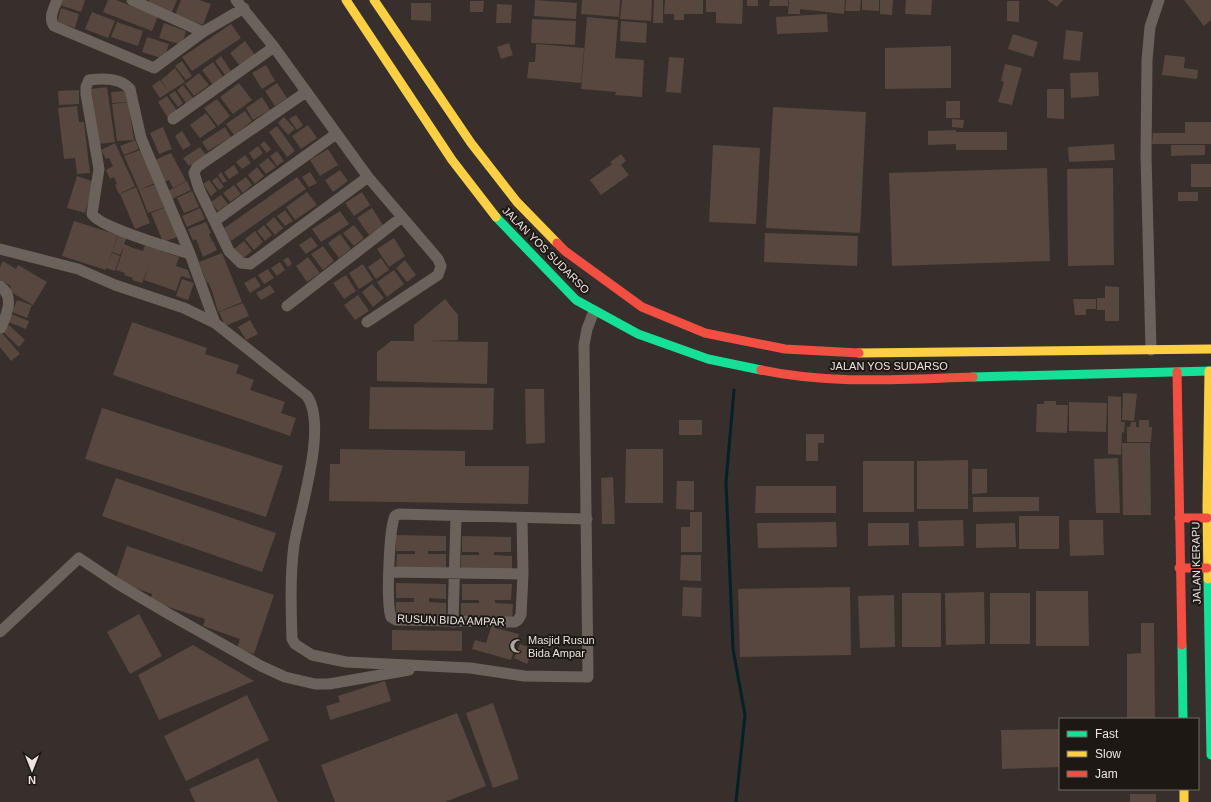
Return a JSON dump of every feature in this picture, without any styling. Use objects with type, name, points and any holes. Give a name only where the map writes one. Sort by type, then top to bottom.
[{"type":"main road","name":"JALAN YOS SUDARSO","points":[[346,0],[452,160],[498,219],[576,300],[638,334],[694,341],[711,336],[785,349],[856,356],[1211,349]]},
{"type":"main road","name":"JALAN YOS SUDARSO","points":[[374,0],[471,143],[516,202],[565,251],[642,307],[694,341],[708,359],[782,375],[856,377],[1210,371]]},
{"type":"main road","name":"JALAN KERAPU","points":[[1210,371],[1207,568],[1211,755]]},
{"type":"main road","name":"JALAN KERAPU","points":[[1177,372],[1179,568],[1183,718]]},
{"type":"main road","points":[[1179,518],[1207,518]]},
{"type":"main road","points":[[1179,568],[1207,568]]},
{"type":"main road","points":[[1184,790],[1184,802]]},
{"type":"street","points":[[57,0],[52,14],[52,23],[54,26],[154,68],[240,4],[274,47],[368,177],[438,259],[441,266],[438,275],[367,322]]},
{"type":"street","points":[[132,0],[144,3],[203,32]]},
{"type":"street","points":[[1151,350],[1146,155],[1147,60],[1150,27],[1159,0]]},
{"type":"street","points":[[173,119],[274,47]]},
{"type":"street","points":[[190,254],[130,235],[98,219],[92,214],[99,169],[86,94],[86,87],[89,80],[111,79],[126,84],[130,89],[141,138],[190,254],[215,323]]},
{"type":"street","points":[[306,92],[197,167],[194,173],[199,189],[216,220],[229,251],[241,264],[250,264],[368,177]]},
{"type":"street","points":[[216,220],[336,134]]},
{"type":"street","points":[[287,306],[402,217]]},
{"type":"street","points":[[0,249],[78,269],[115,285],[184,308],[215,323],[307,396],[313,405],[315,416],[314,447],[294,546],[292,568],[292,639],[295,644],[312,655],[346,662],[470,668],[524,676],[588,677],[584,345],[587,328],[594,311]]},
{"type":"street","points":[[0,286],[6,290],[9,296],[8,310],[1,328]]},
{"type":"street","name":"RUSUN BIDA AMPAR","points":[[522,519],[523,574],[521,615],[518,620],[515,622],[453,622],[393,619],[390,615],[389,572],[392,527],[395,516],[399,514],[522,519],[587,519]]},
{"type":"street","points":[[453,622],[456,516]]},
{"type":"street","points":[[0,632],[79,558],[118,584],[261,666],[285,677],[315,684],[329,684],[433,666]]},
{"type":"street","points":[[389,572],[523,574]]},
{"type":"building","points":[[62,0],[85,0],[81,12],[60,5]]},
{"type":"building","points":[[108,0],[116,0],[158,16],[152,31],[103,12]]},
{"type":"building","points":[[149,0],[177,0],[171,14],[148,4]]},
{"type":"building","points":[[181,0],[199,0],[211,4],[203,25],[175,15]]},
{"type":"building","points":[[535,0],[577,3],[576,19],[534,16]]},
{"type":"building","points":[[582,0],[620,0],[619,17],[581,14]]},
{"type":"building","points":[[622,0],[652,0],[651,21],[620,19]]},
{"type":"building","points":[[654,0],[663,0],[663,23],[653,23]]},
{"type":"building","points":[[665,0],[703,0],[703,14],[684,14],[684,20],[674,20],[674,14],[664,14]]},
{"type":"building","points":[[706,0],[743,0],[742,24],[716,23],[716,12],[706,12]]},
{"type":"building","points":[[747,0],[758,0],[758,6],[747,6]]},
{"type":"building","points":[[770,0],[788,0],[788,6],[769,6]]},
{"type":"building","points":[[789,0],[845,0],[844,14],[800,9],[800,14],[788,14]]},
{"type":"building","points":[[846,0],[861,0],[860,11],[845,11]]},
{"type":"building","points":[[862,0],[879,0],[879,11],[862,10]]},
{"type":"building","points":[[880,0],[893,0],[892,15],[880,14]]},
{"type":"building","points":[[906,0],[932,0],[931,15],[905,14]]},
{"type":"building","points":[[1047,0],[1063,0],[1057,7]]},
{"type":"building","points":[[1184,0],[1211,0],[1211,20],[1204,26]]},
{"type":"building","points":[[470,1],[484,1],[483,12],[470,12]]},
{"type":"building","points":[[1007,1],[1019,1],[1019,22],[1007,21]]},
{"type":"building","points":[[411,3],[431,3],[431,21],[411,20]]},
{"type":"building","points":[[497,4],[512,5],[511,23],[496,23]]},
{"type":"building","points":[[61,8],[79,14],[75,28],[57,22]]},
{"type":"building","points":[[92,12],[115,21],[108,38],[85,29]]},
{"type":"building","points":[[827,14],[828,32],[777,34],[776,17]]},
{"type":"building","points":[[587,17],[618,20],[615,58],[644,60],[642,97],[615,95],[616,92],[581,89]]},
{"type":"building","points":[[532,19],[576,21],[575,45],[531,43]]},
{"type":"building","points":[[621,21],[647,23],[646,43],[620,41]]},
{"type":"building","points":[[117,22],[143,31],[138,46],[111,37]]},
{"type":"building","points":[[164,23],[186,31],[182,45],[159,38]]},
{"type":"building","points":[[231,24],[241,38],[192,71],[182,57]]},
{"type":"building","points":[[1066,30],[1083,32],[1080,61],[1063,59]]},
{"type":"building","points":[[1013,34],[1038,42],[1033,57],[1008,49]]},
{"type":"building","points":[[147,37],[169,44],[164,59],[142,52]]},
{"type":"building","points":[[245,41],[255,55],[240,66],[230,53]]},
{"type":"building","points":[[509,43],[513,55],[501,59],[497,47]]},
{"type":"building","points":[[536,44],[584,48],[581,83],[527,78],[529,62],[535,62]]},
{"type":"building","points":[[951,46],[951,88],[885,89],[885,48]]},
{"type":"building","points":[[1165,55],[1185,57],[1184,68],[1198,70],[1197,79],[1162,75]]},
{"type":"building","points":[[221,56],[231,71],[225,75],[215,61]]},
{"type":"building","points":[[669,57],[684,58],[681,93],[666,92]]},
{"type":"building","points":[[182,61],[192,76],[186,80],[175,66]]},
{"type":"building","points":[[213,62],[224,78],[213,85],[202,70]]},
{"type":"building","points":[[1005,64],[1022,68],[1012,105],[998,102],[1004,82],[1001,81]]},
{"type":"building","points":[[266,65],[275,81],[262,89],[252,73]]},
{"type":"building","points":[[175,68],[185,82],[169,92],[161,80]]},
{"type":"building","points":[[1098,72],[1099,96],[1071,98],[1070,73]]},
{"type":"building","points":[[199,73],[209,85],[194,96],[185,84]]},
{"type":"building","points":[[160,80],[169,92],[160,98],[152,86]]},
{"type":"building","points":[[239,83],[252,100],[233,114],[220,97]]},
{"type":"building","points":[[277,83],[287,98],[275,106],[265,91]]},
{"type":"building","points":[[183,85],[193,98],[186,103],[177,90]]},
{"type":"building","points":[[107,87],[115,142],[99,144],[91,89]]},
{"type":"building","points":[[1047,89],[1064,89],[1064,119],[1047,118]]},
{"type":"building","points":[[79,90],[79,104],[59,105],[58,91]]},
{"type":"building","points":[[126,91],[127,102],[112,103],[111,92]]},
{"type":"building","points":[[175,91],[183,103],[178,107],[169,95]]},
{"type":"building","points":[[167,96],[178,112],[168,118],[158,102]]},
{"type":"building","points":[[262,97],[270,110],[253,120],[246,108]]},
{"type":"building","points":[[217,99],[230,116],[218,126],[204,108]]},
{"type":"building","points":[[946,101],[960,101],[960,118],[946,118]]},
{"type":"building","points":[[128,102],[134,140],[117,141],[112,104]]},
{"type":"building","points":[[77,106],[79,122],[84,122],[90,173],[77,174],[75,158],[64,159],[58,108]]},
{"type":"building","points":[[773,107],[866,112],[860,233],[766,228]]},
{"type":"building","points":[[245,111],[252,121],[234,135],[226,124]]},
{"type":"building","points":[[206,113],[216,127],[200,138],[190,125]]},
{"type":"building","points":[[296,115],[303,125],[297,130],[289,119]]},
{"type":"building","points":[[284,117],[295,129],[288,135],[278,123]]},
{"type":"building","points":[[952,119],[964,120],[963,128],[952,127]]},
{"type":"building","points":[[1185,122],[1211,122],[1211,144],[1152,144],[1153,133],[1185,133]]},
{"type":"building","points":[[308,125],[317,138],[301,149],[292,136]]},
{"type":"building","points":[[277,126],[295,151],[287,157],[269,132]]},
{"type":"building","points":[[163,127],[172,149],[159,154],[150,133]]},
{"type":"building","points":[[225,127],[231,137],[208,151],[202,142]]},
{"type":"building","points":[[956,130],[956,132],[1007,132],[1007,150],[956,150],[956,144],[928,145],[928,131]]},
{"type":"building","points":[[182,131],[191,145],[183,150],[175,136]]},
{"type":"building","points":[[135,140],[139,149],[124,155],[120,146]]},
{"type":"building","points":[[264,141],[271,149],[267,153],[260,145]]},
{"type":"building","points":[[115,143],[135,186],[119,194],[115,185],[117,184],[114,177],[110,179],[106,170],[113,166],[109,158],[106,159],[101,150]]},
{"type":"building","points":[[1114,144],[1115,160],[1069,162],[1068,147]]},
{"type":"building","points":[[713,145],[760,148],[756,224],[709,222]]},
{"type":"building","points":[[1171,145],[1205,145],[1205,155],[1171,156]]},
{"type":"building","points":[[258,146],[263,153],[254,160],[249,153]]},
{"type":"building","points":[[200,147],[206,155],[189,166],[183,158]]},
{"type":"building","points":[[328,149],[338,165],[320,176],[310,160]]},
{"type":"building","points":[[140,150],[155,183],[139,190],[124,156]]},
{"type":"building","points":[[277,151],[284,161],[277,166],[270,156]]},
{"type":"building","points":[[171,153],[186,181],[173,188],[169,180],[164,182],[153,161]]},
{"type":"building","points":[[621,154],[626,161],[621,165],[629,175],[601,195],[590,180],[612,164],[610,162]]},
{"type":"building","points":[[245,155],[251,163],[242,169],[236,162]]},
{"type":"building","points":[[268,158],[276,167],[266,174],[259,165]]},
{"type":"building","points":[[1191,164],[1211,164],[1211,187],[1191,187]]},
{"type":"building","points":[[234,165],[239,173],[229,179],[224,172]]},
{"type":"building","points":[[257,167],[264,176],[255,184],[248,175]]},
{"type":"building","points":[[1047,168],[1050,261],[892,266],[889,173]]},
{"type":"building","points":[[1113,168],[1114,265],[1068,266],[1067,169]]},
{"type":"building","points":[[340,170],[348,181],[333,192],[325,180]]},
{"type":"building","points":[[221,172],[227,181],[223,183],[218,175]]},
{"type":"building","points":[[310,172],[317,183],[309,187],[302,177]]},
{"type":"building","points":[[77,176],[95,182],[85,213],[67,208]]},
{"type":"building","points":[[217,177],[224,187],[219,190],[212,181]]},
{"type":"building","points":[[246,177],[252,185],[243,193],[236,184]]},
{"type":"building","points":[[297,177],[306,189],[231,241],[223,229]]},
{"type":"building","points":[[209,180],[217,191],[211,196],[203,184]]},
{"type":"building","points":[[187,181],[191,190],[172,199],[168,191]]},
{"type":"building","points":[[156,184],[165,207],[148,213],[139,190]]},
{"type":"building","points":[[234,185],[241,194],[230,202],[223,193]]},
{"type":"building","points":[[136,187],[150,223],[135,229],[120,194]]},
{"type":"building","points":[[192,191],[199,207],[184,213],[177,198]]},
{"type":"building","points":[[307,192],[317,205],[295,220],[286,207]]},
{"type":"building","points":[[362,192],[370,205],[354,216],[345,203]]},
{"type":"building","points":[[1178,192],[1198,192],[1198,201],[1178,201]]},
{"type":"building","points":[[221,195],[228,204],[218,211],[211,202]]},
{"type":"building","points":[[166,207],[177,237],[163,242],[151,213]]},
{"type":"building","points":[[200,208],[205,219],[187,227],[182,216]]},
{"type":"building","points":[[372,208],[383,225],[369,235],[357,218]]},
{"type":"building","points":[[285,210],[293,221],[285,226],[277,216]]},
{"type":"building","points":[[340,211],[349,224],[321,242],[312,229]]},
{"type":"building","points":[[274,217],[283,228],[275,235],[266,224]]},
{"type":"building","points":[[74,221],[118,235],[107,266],[112,253],[120,256],[115,271],[106,268],[106,270],[62,256]]},
{"type":"building","points":[[206,222],[211,233],[209,234],[212,241],[207,243],[213,241],[217,250],[203,257],[196,239],[193,241],[188,229]]},
{"type":"building","points":[[264,225],[272,235],[265,241],[257,231]]},
{"type":"building","points":[[354,225],[364,238],[354,246],[343,233]]},
{"type":"building","points":[[255,231],[263,242],[254,250],[245,239]]},
{"type":"building","points":[[765,233],[858,236],[857,266],[764,262]]},
{"type":"building","points":[[119,234],[127,237],[124,244],[133,248],[143,251],[145,245],[179,257],[176,266],[188,270],[191,279],[181,276],[176,291],[144,280],[149,266],[152,267],[121,256],[124,246],[120,255],[112,252]]},
{"type":"building","points":[[340,234],[351,249],[339,258],[328,243]]},
{"type":"building","points":[[311,237],[318,246],[306,254],[299,245]]},
{"type":"building","points":[[394,238],[405,256],[389,267],[377,249]]},
{"type":"building","points":[[244,241],[252,251],[242,259],[234,249]]},
{"type":"building","points":[[323,246],[334,261],[323,270],[311,254]]},
{"type":"building","points":[[222,253],[242,302],[218,312],[212,291],[208,282],[207,283],[199,262]]},
{"type":"building","points":[[121,256],[149,266],[142,283],[132,280],[133,278],[124,275],[125,273],[116,270]]},
{"type":"building","points":[[288,257],[292,264],[288,267],[283,260]]},
{"type":"building","points":[[308,257],[320,273],[307,282],[296,266]]},
{"type":"building","points":[[381,258],[389,270],[376,279],[368,267]]},
{"type":"building","points":[[405,260],[416,275],[407,282],[396,268]]},
{"type":"building","points":[[3,261],[16,269],[18,265],[47,282],[33,305],[9,291],[11,286],[0,280],[0,267]]},
{"type":"building","points":[[280,262],[285,270],[277,276],[271,268]]},
{"type":"building","points":[[363,264],[373,280],[359,289],[349,273]]},
{"type":"building","points":[[268,269],[274,278],[264,284],[258,275]]},
{"type":"building","points":[[394,270],[404,284],[387,297],[377,282]]},
{"type":"building","points":[[346,275],[356,291],[344,299],[333,283]]},
{"type":"building","points":[[255,277],[261,286],[250,293],[244,283]]},
{"type":"building","points":[[182,279],[194,283],[188,300],[176,296]]},
{"type":"building","points":[[372,284],[384,298],[373,307],[362,292]]},
{"type":"building","points":[[270,285],[275,292],[261,300],[256,293]]},
{"type":"building","points":[[1105,286],[1119,287],[1119,321],[1105,321],[1105,310],[1097,310],[1097,298],[1105,298]]},
{"type":"building","points":[[358,295],[369,311],[355,320],[344,305]]},
{"type":"building","points":[[445,299],[458,315],[458,340],[428,341],[488,342],[487,384],[377,381],[377,352],[391,341],[414,341],[414,325]]},
{"type":"building","points":[[1073,299],[1096,299],[1096,309],[1086,309],[1086,315],[1075,315]]},
{"type":"building","points":[[17,300],[32,305],[27,318],[12,312]]},
{"type":"building","points":[[243,303],[249,316],[225,326],[219,312]]},
{"type":"building","points":[[11,314],[29,321],[26,329],[8,322]]},
{"type":"building","points":[[250,320],[258,334],[246,340],[238,327]]},
{"type":"building","points":[[132,322],[207,348],[205,354],[239,365],[236,373],[254,380],[250,390],[285,402],[281,413],[296,418],[290,436],[113,375]]},
{"type":"building","points":[[9,325],[25,340],[19,347],[3,332]]},
{"type":"building","points":[[2,333],[20,354],[11,361],[0,347],[0,334]]},
{"type":"building","points":[[370,387],[494,388],[493,430],[369,429]]},
{"type":"building","points":[[525,389],[544,389],[545,443],[526,444]]},
{"type":"building","points":[[1123,393],[1137,394],[1134,421],[1122,420]]},
{"type":"building","points":[[1108,396],[1121,397],[1121,422],[1125,422],[1124,433],[1122,432],[1121,455],[1108,454]]},
{"type":"building","points":[[1044,401],[1056,401],[1056,405],[1068,405],[1067,433],[1036,432],[1037,404],[1044,404]]},
{"type":"building","points":[[1069,402],[1107,403],[1106,432],[1069,431]]},
{"type":"building","points":[[102,408],[283,466],[266,517],[85,459]]},
{"type":"building","points":[[679,420],[702,420],[702,435],[679,435]]},
{"type":"building","points":[[1139,420],[1149,420],[1149,427],[1152,427],[1151,442],[1127,442],[1127,427],[1130,427],[1131,422],[1136,422],[1136,427],[1139,427]]},
{"type":"building","points":[[806,434],[824,434],[824,443],[818,443],[818,461],[806,461]]},
{"type":"building","points":[[1122,443],[1150,443],[1151,515],[1123,515]]},
{"type":"building","points":[[340,449],[465,451],[465,466],[529,466],[528,504],[329,501],[330,464],[340,464]]},
{"type":"building","points":[[626,449],[663,449],[663,503],[625,503]]},
{"type":"building","points":[[1118,458],[1120,513],[1096,513],[1094,459]]},
{"type":"building","points":[[968,460],[968,509],[917,509],[917,461]]},
{"type":"building","points":[[863,461],[914,461],[914,512],[863,512]]},
{"type":"building","points":[[972,469],[987,469],[987,493],[972,494]]},
{"type":"building","points":[[613,477],[615,524],[602,524],[601,478]]},
{"type":"building","points":[[116,478],[276,533],[262,572],[102,516]]},
{"type":"building","points":[[677,481],[694,481],[694,510],[676,509]]},
{"type":"building","points":[[756,486],[836,486],[836,513],[755,513]]},
{"type":"building","points":[[973,497],[1039,497],[1039,511],[973,512]]},
{"type":"building","points":[[690,512],[702,512],[702,552],[681,552],[681,527],[690,527]]},
{"type":"building","points":[[1019,516],[1059,516],[1059,549],[1019,549]]},
{"type":"building","points":[[963,520],[964,546],[919,547],[918,521]]},
{"type":"building","points":[[1069,520],[1103,520],[1104,555],[1070,556]]},
{"type":"building","points":[[836,522],[837,547],[758,548],[757,523]]},
{"type":"building","points":[[868,523],[909,523],[909,545],[868,546]]},
{"type":"building","points":[[1015,523],[1016,547],[976,548],[976,524]]},
{"type":"building","points":[[396,535],[446,536],[446,551],[428,551],[428,554],[446,554],[446,570],[396,569],[397,554],[415,554],[415,551],[396,551]]},
{"type":"building","points":[[462,536],[511,537],[511,552],[494,552],[494,555],[512,556],[512,571],[461,570],[461,555],[479,555],[479,552],[462,552]]},
{"type":"building","points":[[127,546],[274,595],[254,654],[237,648],[240,639],[203,626],[205,619],[150,601],[152,594],[115,581]]},
{"type":"building","points":[[681,555],[701,555],[701,581],[680,580]]},
{"type":"building","points":[[396,583],[446,584],[446,599],[429,598],[429,602],[446,603],[446,618],[396,617],[396,602],[414,602],[414,598],[396,598]]},
{"type":"building","points":[[462,584],[512,584],[511,600],[495,600],[495,603],[513,604],[512,619],[461,618],[461,603],[479,603],[479,600],[462,600]]},
{"type":"building","points":[[683,587],[702,588],[701,617],[682,616]]},
{"type":"building","points":[[850,587],[851,655],[740,657],[738,589]]},
{"type":"building","points":[[1036,591],[1088,591],[1089,646],[1036,646]]},
{"type":"building","points":[[984,592],[985,644],[946,645],[945,593]]},
{"type":"building","points":[[902,593],[941,593],[941,647],[902,647]]},
{"type":"building","points":[[990,593],[1030,593],[1030,644],[990,644]]},
{"type":"building","points":[[894,595],[895,647],[860,648],[858,596]]},
{"type":"building","points":[[139,614],[162,656],[130,674],[107,632]]},
{"type":"building","points":[[1141,623],[1154,623],[1155,718],[1127,718],[1127,654],[1141,653]]},
{"type":"building","points":[[491,627],[519,634],[511,660],[472,649],[475,640],[486,643]]},
{"type":"building","points":[[392,630],[462,631],[462,651],[392,650]]},
{"type":"building","points":[[520,644],[533,649],[527,664],[514,658]]},
{"type":"building","points":[[193,645],[254,681],[159,720],[138,675]]},
{"type":"building","points":[[385,681],[391,701],[330,720],[326,706],[340,702],[338,696]]},
{"type":"building","points":[[247,695],[269,740],[186,781],[164,736]]},
{"type":"building","points":[[493,703],[519,779],[493,788],[466,713]]},
{"type":"building","points":[[457,713],[486,786],[445,802],[335,802],[321,765]]},
{"type":"building","points":[[1059,729],[1059,767],[1002,769],[1001,730]]},
{"type":"building","points":[[258,758],[278,802],[195,802],[189,789]]},
{"type":"building","points":[[1130,794],[1156,794],[1156,802],[1130,802]]},
{"type":"waterway","points":[[734,390],[726,482],[733,649],[745,715],[736,802]]},
{"type":"traffic: fast","points":[[496,217],[576,300],[638,334],[708,359],[761,370]]},
{"type":"traffic: fast","points":[[973,377],[1211,371]]},
{"type":"traffic: fast","points":[[1208,579],[1211,755]]},
{"type":"traffic: fast","points":[[1182,645],[1183,718]]},
{"type":"traffic: slow","points":[[346,0],[452,160],[496,217]]},
{"type":"traffic: slow","points":[[374,0],[471,143],[517,202],[557,243]]},
{"type":"traffic: slow","points":[[859,353],[1211,349]]},
{"type":"traffic: slow","points":[[1208,579],[1207,506],[1209,371]]},
{"type":"traffic: slow","points":[[1184,790],[1184,802]]},
{"type":"traffic: jam","points":[[557,243],[565,251],[642,307],[705,333],[785,349],[859,353]]},
{"type":"traffic: jam","points":[[761,370],[813,378],[867,380],[973,377]]},
{"type":"traffic: jam","points":[[1177,372],[1182,645]]},
{"type":"traffic: jam","points":[[1179,518],[1207,518]]},
{"type":"traffic: jam","points":[[1179,568],[1207,568]]},
{"type":"place","name":"Masjid Rusun Bida Ampar","points":[[517,646]]}]
